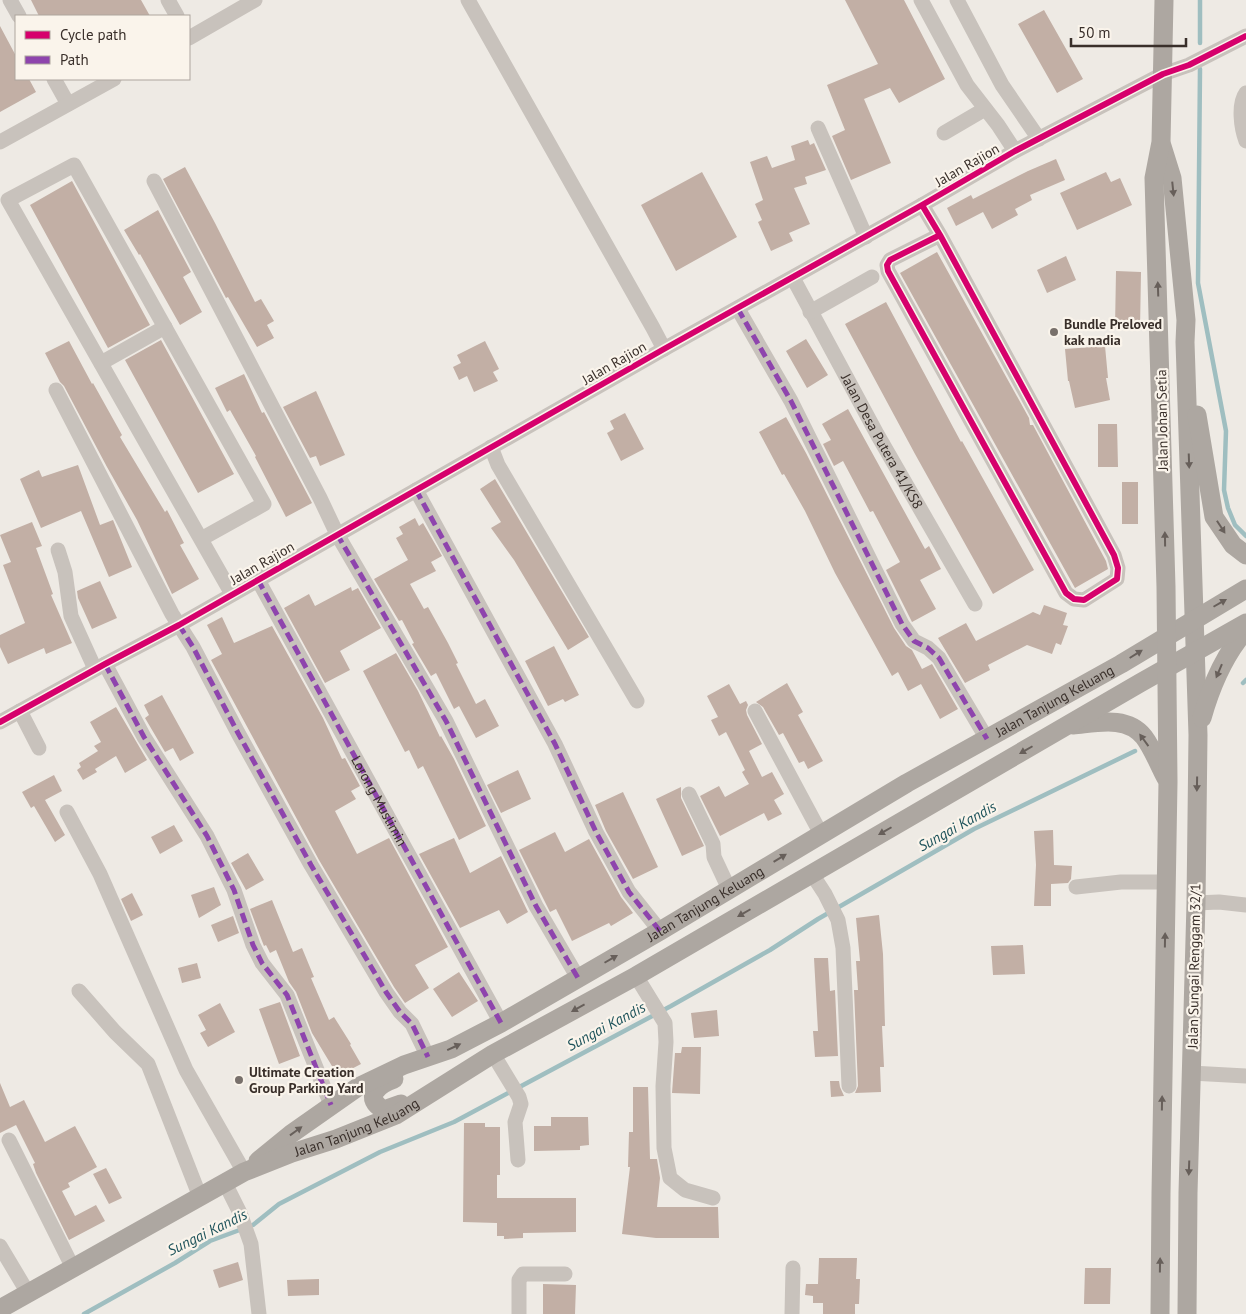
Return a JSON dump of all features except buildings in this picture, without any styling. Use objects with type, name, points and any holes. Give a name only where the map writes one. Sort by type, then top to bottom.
[{"type":"main road","name":"Jalan Johan Setia","points":[[1161,1],[1163,74],[1161,142],[1154,178],[1167,668]]},
{"type":"main road","name":"Jalan Johan Setia","points":[[1161,142],[1172,178],[1186,320],[1194,619]]},
{"type":"main road","points":[[1186,342],[1214,517],[1232,545],[1246,555]]},
{"type":"main road","name":"Jalan Tanjung Keluang","points":[[244,1172],[291,1134],[358,1087],[404,1065],[451,1049],[500,1023],[660,931],[821,834],[1121,664],[1166,635],[1246,589]]},
{"type":"main road","name":"Jalan Sungai Renggam 32/1","points":[[1187,1314],[1198,735],[1194,619]]},
{"type":"main road","name":"Jalan Tanjung Keluang","points":[[0,1309],[244,1172],[396,1115],[493,1054],[640,982],[812,874],[1246,624]]},
{"type":"main road","points":[[1198,735],[1206,704],[1221,665],[1237,640],[1246,630]]},
{"type":"main road","points":[[1160,1314],[1168,782],[1167,668]]},
{"type":"main road","points":[[1068,725],[1108,722],[1126,724],[1143,736],[1168,782]]},
{"type":"main road","points":[[428,1057],[415,1071],[381,1085],[375,1092],[373,1100],[376,1106],[384,1110],[445,1085]]},
{"type":"street","points":[[10,0],[19,15]]},
{"type":"street","points":[[168,0],[176,15]]},
{"type":"street","points":[[190,36],[255,0]]},
{"type":"street","points":[[468,0],[658,338]]},
{"type":"street","points":[[921,0],[966,85],[1016,151]]},
{"type":"street","points":[[957,0],[1002,85],[1033,129]]},
{"type":"street","name":"Jalan Rajion","points":[[0,722],[100,666],[175,619],[232,594],[258,580],[335,529],[416,490],[491,448],[658,338],[738,309],[922,206],[1016,151],[1033,129],[1163,74],[1189,65],[1246,36]]},
{"type":"street","points":[[55,80],[68,104]]},
{"type":"street","points":[[0,142],[112,80]]},
{"type":"street","points":[[1246,93],[1241,112],[1246,140]]},
{"type":"street","points":[[944,133],[985,109]]},
{"type":"street","points":[[818,128],[866,237]]},
{"type":"street","points":[[201,539],[264,504],[74,165],[8,200],[232,594]]},
{"type":"street","points":[[154,181],[335,529],[446,721],[536,906],[578,978]]},
{"type":"street","points":[[922,206],[940,235],[1114,554],[1118,568],[1117,579],[1084,600],[1074,599],[1066,593],[888,271],[887,265],[890,260],[940,235]]},
{"type":"street","points":[[810,312],[872,277]]},
{"type":"street","name":"Jalan Desa Putera 41/KS8","points":[[793,278],[877,434],[975,604]]},
{"type":"street","points":[[738,309],[791,401],[902,624],[914,641],[928,648],[939,658],[986,739]]},
{"type":"street","points":[[101,363],[165,326]]},
{"type":"street","points":[[56,390],[175,619],[193,646],[238,733],[311,865],[386,992],[400,1012],[412,1024],[428,1057]]},
{"type":"street","points":[[491,448],[498,465],[637,701]]},
{"type":"street","points":[[416,490],[555,744],[596,832],[629,892],[660,931]]},
{"type":"street","points":[[58,550],[65,572],[71,616],[100,666],[207,836],[234,890],[253,945],[262,963],[287,995],[331,1105]]},
{"type":"street","name":"Lorong Muslimin","points":[[258,580],[500,1023]]},
{"type":"street","points":[[20,711],[39,748]]},
{"type":"street","points":[[756,711],[821,834]]},
{"type":"street","points":[[689,794],[713,844],[714,857],[729,889]]},
{"type":"street","points":[[67,812],[100,874],[186,1070],[244,1172]]},
{"type":"street","points":[[812,874],[838,920],[843,948],[849,1086]]},
{"type":"street","points":[[1076,887],[1121,882],[1165,882]]},
{"type":"street","points":[[1196,903],[1219,902],[1246,905]]},
{"type":"street","points":[[640,982],[665,1023],[664,1148],[670,1178],[685,1190],[713,1198]]},
{"type":"street","points":[[79,991],[114,1032],[148,1064],[200,1197]]},
{"type":"street","points":[[493,1054],[519,1097],[521,1104],[515,1122],[518,1160]]},
{"type":"street","points":[[1191,1073],[1246,1076]]},
{"type":"street","points":[[9,1140],[73,1268]]},
{"type":"street","points":[[225,1183],[240,1213],[251,1244],[259,1314]]},
{"type":"street","points":[[0,1246],[28,1293]]},
{"type":"street","points":[[792,1314],[793,1268]]},
{"type":"street","points":[[519,1314],[519,1280],[524,1274],[565,1274]]},
{"type":"waterway","points":[[1200,0],[1200,43]]},
{"type":"waterway","points":[[1200,69],[1198,283],[1226,431],[1224,490],[1228,508],[1235,525],[1246,536]]},
{"type":"waterway","name":"Sungai Kandis","points":[[1243,683],[1246,680]]},
{"type":"waterway","name":"Sungai Kandis","points":[[84,1314],[210,1241],[253,1225],[279,1204],[380,1152],[454,1122],[671,1006],[770,950],[818,919],[974,829],[1135,751]]},
{"type":"marked path","points":[[738,309],[791,401],[902,624],[914,641],[928,648],[939,658],[987,739]]},
{"type":"marked path","points":[[416,490],[555,744],[596,832],[629,892],[660,931]]},
{"type":"marked path","points":[[337,534],[446,721],[536,906],[578,978]]},
{"type":"marked path","points":[[258,580],[501,1023]]},
{"type":"marked path","points":[[179,625],[193,647],[311,865],[386,992],[400,1012],[412,1024],[428,1057]]},
{"type":"marked path","points":[[105,664],[144,737],[207,836],[234,890],[253,945],[262,963],[287,995],[331,1105]]},
{"type":"cycle path","points":[[0,722],[179,625],[1015,151],[1163,74],[1189,65],[1246,36]]},
{"type":"cycle path","points":[[922,205],[940,235],[1114,555],[1118,568],[1117,579],[1084,600],[1074,599],[1066,593],[888,271],[887,265],[890,260],[940,235]]},
{"type":"place","name":"Bundle Preloved kak nadia","points":[[1054,332]]},
{"type":"place","name":"Ultimate Creation Group Parking Yard","points":[[239,1080]]}]
